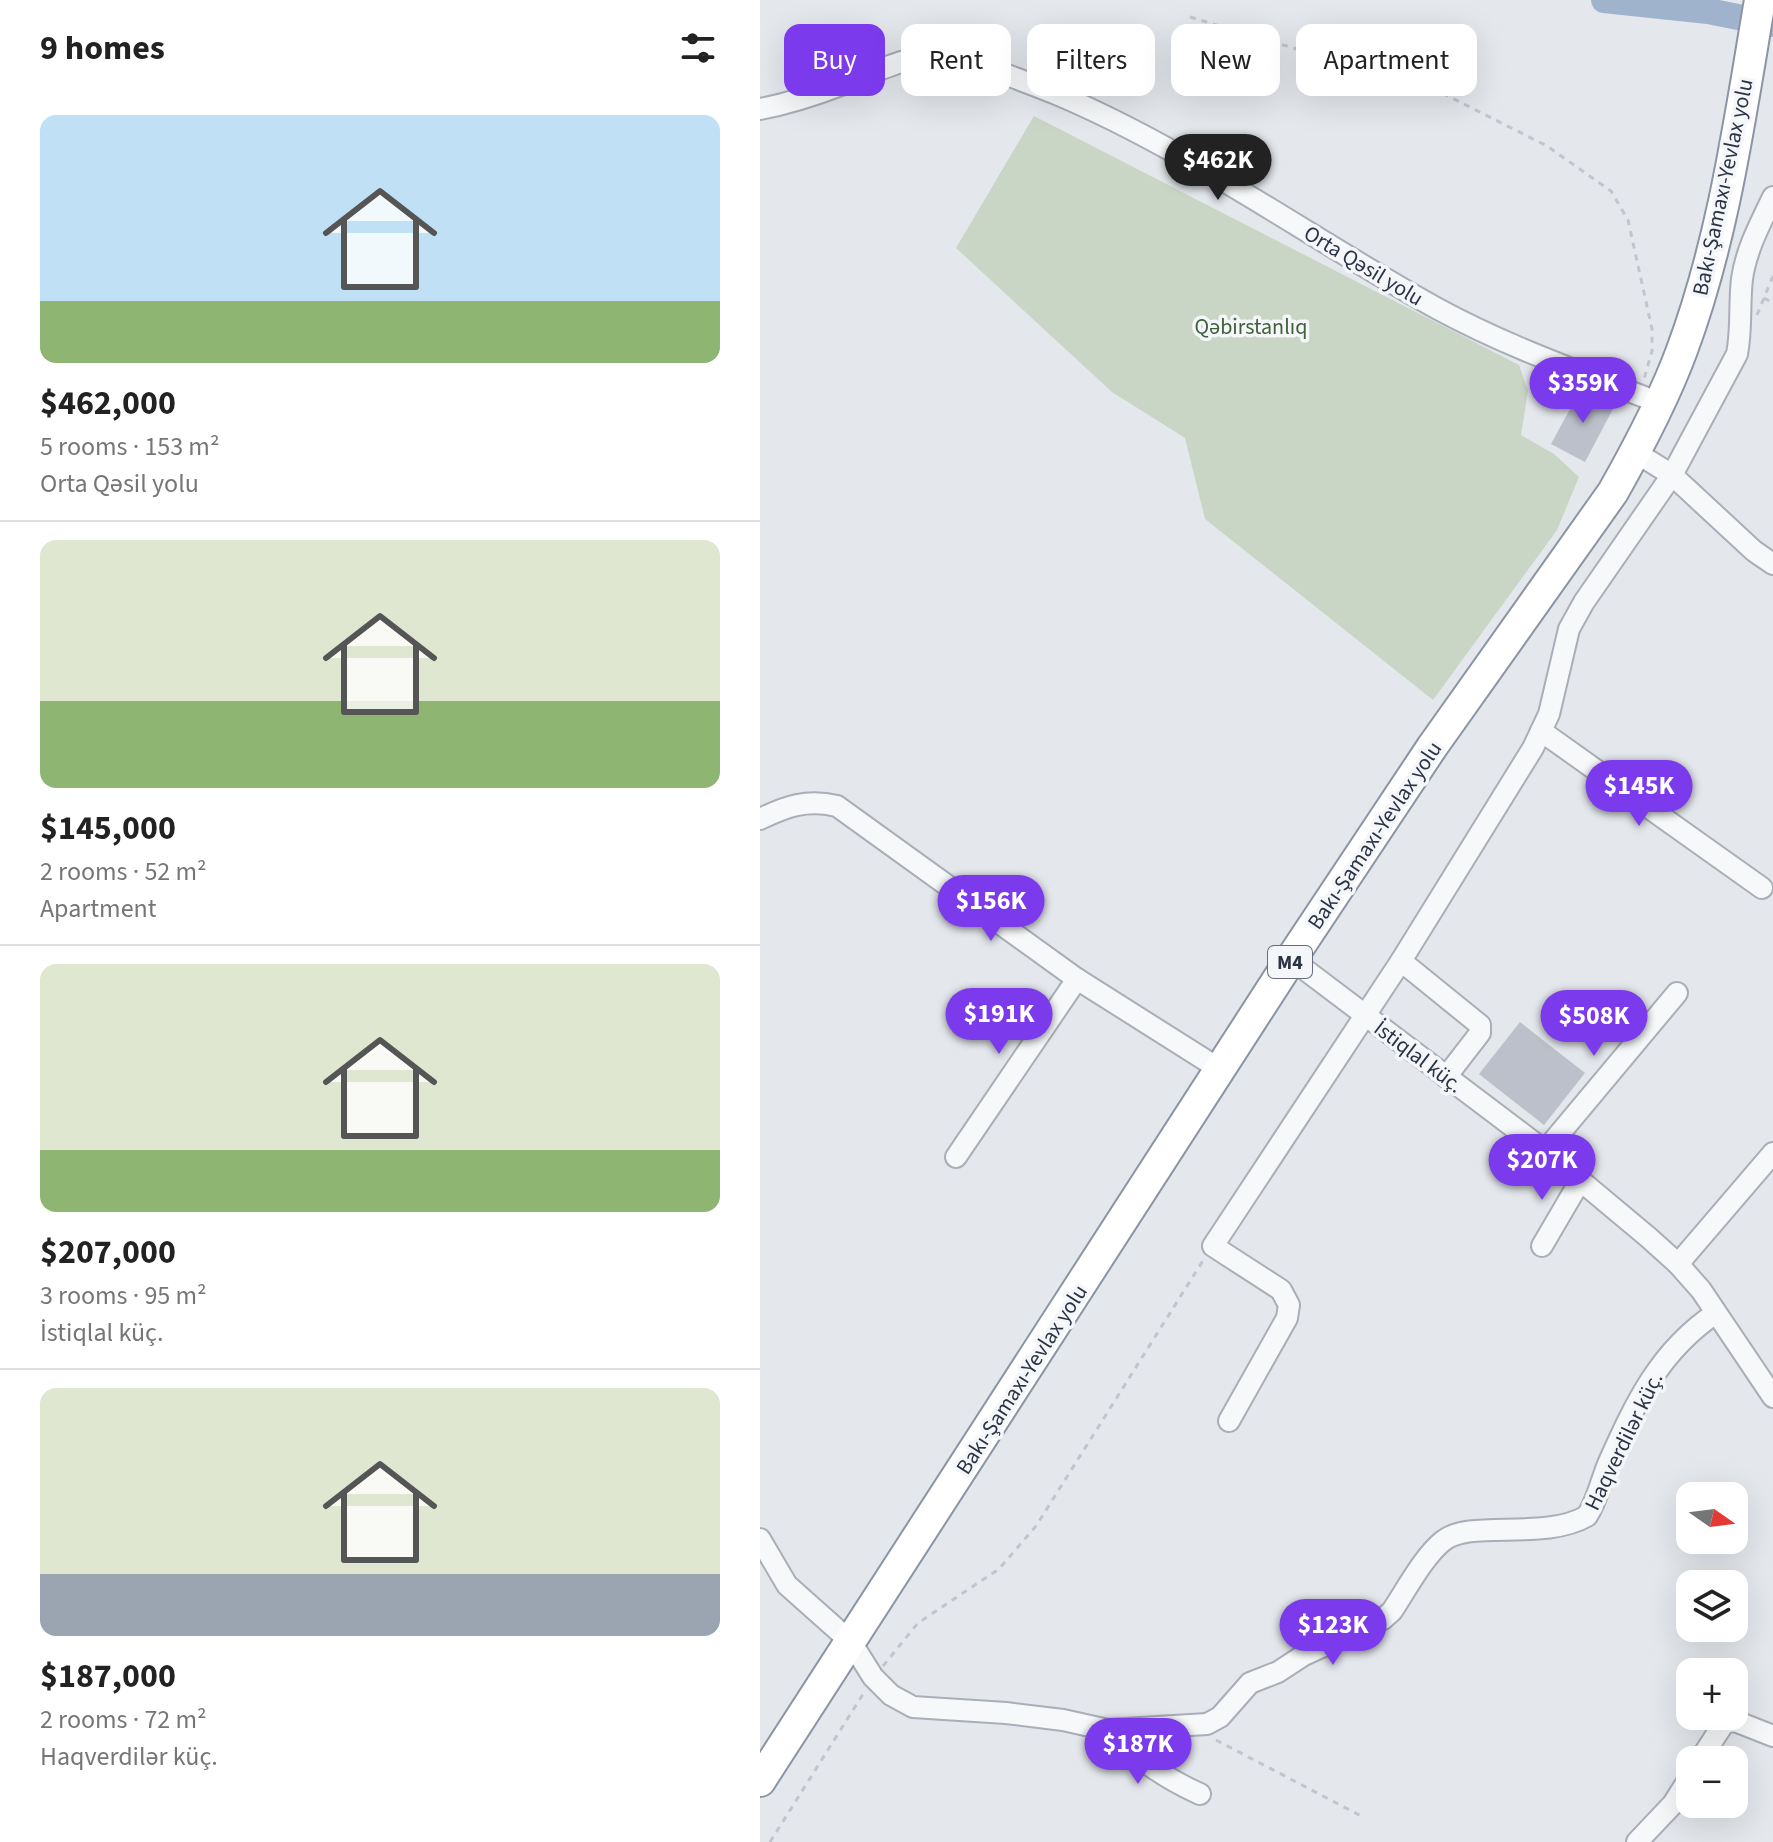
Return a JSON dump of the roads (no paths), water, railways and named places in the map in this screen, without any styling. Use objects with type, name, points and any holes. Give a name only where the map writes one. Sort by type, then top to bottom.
[{"type":"highway","name":"Bakı-Şamaxı-Yevlax yolu","points":[[760,1781],[1291,959],[1432,747],[1613,492],[1635,452],[1650,399],[1682,350],[1705,282],[1722,209],[1760,0]]},
{"type":"street","name":"Orta Qəsil yolu","points":[[760,109],[837,86],[898,63],[923,58],[945,57],[1015,78],[1075,102],[1203,167],[1439,309],[1495,337],[1650,399]]},
{"type":"street","points":[[1229,1421],[1287,1318],[1289,1305],[1281,1290],[1213,1246],[1401,961],[1533,748],[1549,714],[1569,629],[1584,602],[1672,475],[1737,354],[1741,336],[1742,278],[1751,243],[1773,197]]},
{"type":"street","points":[[1635,452],[1672,475],[1754,551],[1773,564]]},
{"type":"street","points":[[1541,731],[1762,888]]},
{"type":"street","points":[[760,819],[793,804],[811,802],[837,806],[1077,979],[1221,1070]]},
{"type":"street","name":"İstiqlal küç.","points":[[1291,959],[1545,1151],[1678,1264],[1701,1290],[1773,1397]]},
{"type":"street","points":[[1401,961],[1480,1025],[1480,1033],[1446,1077]]},
{"type":"street","points":[[956,1157],[1077,979]]},
{"type":"street","points":[[1545,1151],[1677,993]]},
{"type":"street","points":[[1678,1264],[1773,1153]]},
{"type":"street","points":[[1542,1246],[1580,1181]]},
{"type":"street","name":"Haqverdilər küç.","points":[[1108,1730],[1207,1724],[1220,1717],[1250,1683],[1383,1619],[1392,1611],[1436,1547],[1452,1535],[1558,1528],[1587,1516],[1648,1381],[1696,1326],[1716,1313]]},
{"type":"street","points":[[760,1539],[787,1585],[851,1642],[873,1677],[891,1695],[913,1707],[1006,1713],[1108,1730],[1166,1779],[1200,1794]]},
{"type":"street","points":[[1709,1746],[1724,1723],[1735,1721],[1773,1736]]},
{"type":"street","points":[[1637,1842],[1676,1799]]},
{"type":"waterway","points":[[1604,0],[1708,11],[1773,24]]},
{"type":"park label","name":"Qəbirstanlıq","points":[[1251,326]]}]
